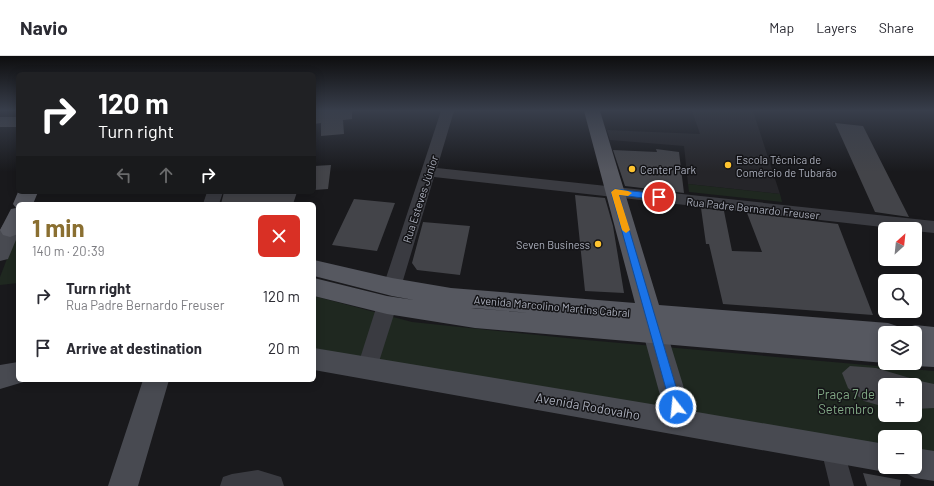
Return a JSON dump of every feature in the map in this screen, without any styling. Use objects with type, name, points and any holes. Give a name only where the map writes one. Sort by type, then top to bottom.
[{"type":"main road","points":[[597,131],[652,323]]},
{"type":"main road","name":"Avenida Marcolino Martins Cabral","points":[[316,269],[390,296],[475,318],[652,323],[878,333]]},
{"type":"main road","name":"Avenida Marcolino Martins Cabral","points":[[316,287],[390,296]]},
{"type":"main road","name":"Avenida Marcolino Martins Cabral","points":[[652,323],[878,351]]},
{"type":"main road","points":[[922,336],[934,337]]},
{"type":"main road","points":[[922,355],[934,356]]},
{"type":"street","name":"Rua Esteves Júnior","points":[[367,368],[442,131]]},
{"type":"street","name":"Rua Padre Bernardo Freuser","points":[[429,172],[934,227]]},
{"type":"street","points":[[0,253],[13,221]]},
{"type":"street","points":[[652,323],[681,422]]},
{"type":"street","name":"Avenida Rodovalho","points":[[316,359],[878,457]]},
{"type":"street","points":[[0,377],[16,373]]},
{"type":"street","points":[[123,486],[155,382]]},
{"type":"street","points":[[833,449],[842,486]]},
{"type":"street","points":[[922,464],[934,466]]},
{"type":"street","points":[[232,486],[258,482],[272,486]]},
{"type":"shaded area","name":"Escola Técnica de Comércio de Tubarão","points":[[607,131],[700,134],[699,131],[760,131],[780,194],[688,184],[684,146],[610,140]]},
{"type":"green space","points":[[688,184],[780,194],[782,202],[689,192]]},
{"type":"green space","points":[[16,238],[16,283],[0,285],[0,277]]},
{"type":"green space","name":"Praça 7 de Setembro","points":[[316,297],[412,322],[586,340],[878,366],[878,370],[934,371],[934,457],[922,455],[922,430],[878,430],[878,447],[316,350]]},
{"type":"building","points":[[321,131],[344,131],[344,134],[321,136]]},
{"type":"building","points":[[839,131],[866,131],[909,217],[875,212]]},
{"type":"building","points":[[656,149],[679,152],[684,193],[625,186],[613,150],[657,152]]},
{"type":"building","points":[[331,165],[328,189],[316,190],[316,166]]},
{"type":"building","points":[[224,194],[296,194],[294,202],[222,202]]},
{"type":"building","name":"Seven Business","points":[[575,195],[605,198],[613,226],[624,293],[585,291]]},
{"type":"building","points":[[354,199],[395,203],[377,251],[332,245]]},
{"type":"building","points":[[701,208],[724,211],[732,251],[762,252],[747,213],[838,224],[873,315],[723,304],[709,244],[706,244]]},
{"type":"building","points":[[423,222],[470,226],[460,275],[417,270],[412,263]]},
{"type":"building","points":[[850,366],[876,368],[878,370],[910,378],[878,378],[878,405],[864,401],[848,388],[842,373]]},
{"type":"building","points":[[922,381],[934,384],[934,408],[922,409]]},
{"type":"building","points":[[863,473],[901,480],[900,486],[867,486]]},
{"type":"slow traffic","points":[[626,230],[615,192],[628,193]]},
{"type":"place","name":"Escola Técnica de Comércio de Tubarão","points":[[728,165]]},
{"type":"place","name":"Center Park","points":[[632,169]]},
{"type":"place","name":"Seven Business","points":[[598,244]]},
{"type":"route","points":[[659,197],[615,192],[676,407]]}]
